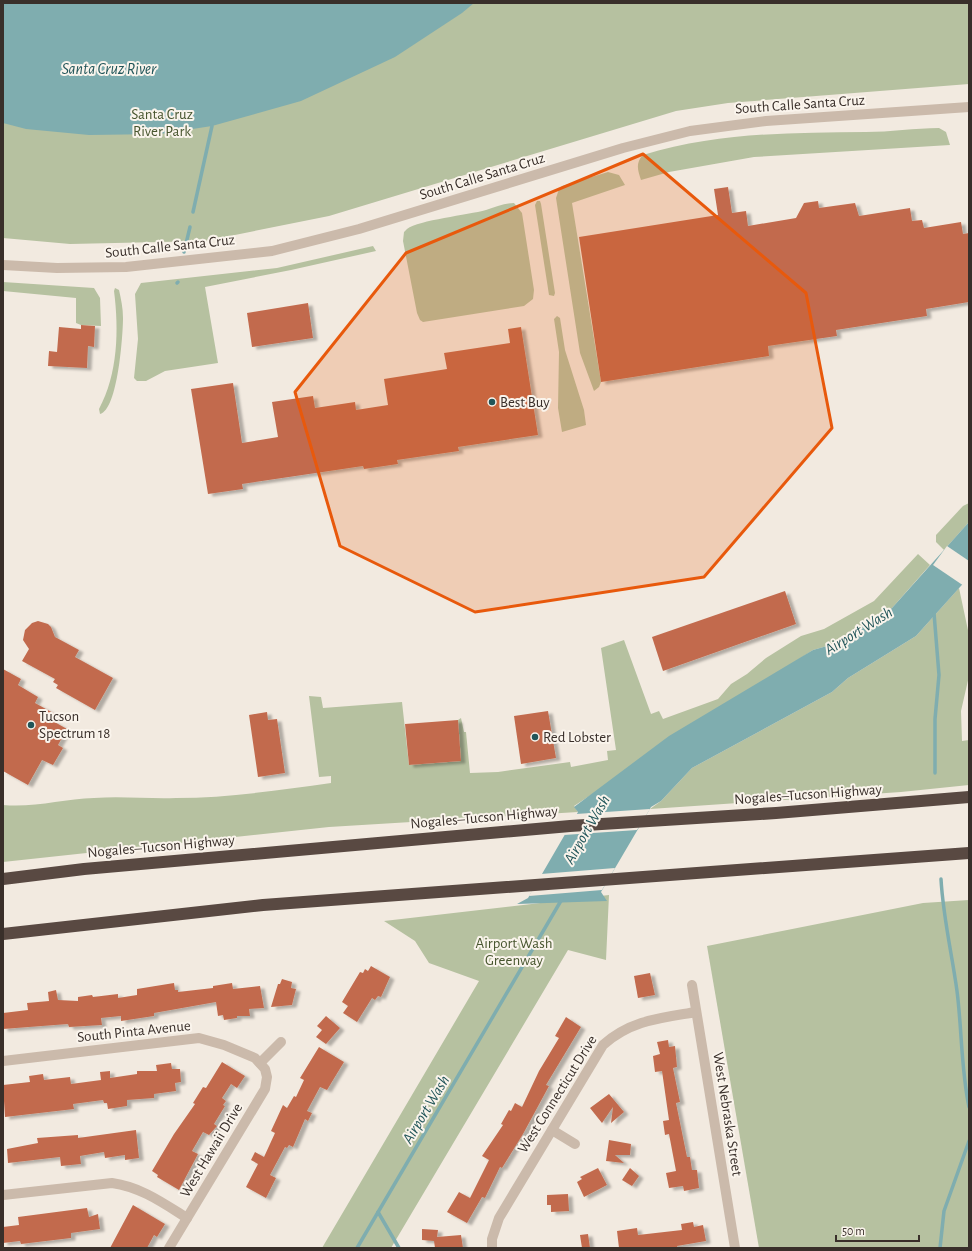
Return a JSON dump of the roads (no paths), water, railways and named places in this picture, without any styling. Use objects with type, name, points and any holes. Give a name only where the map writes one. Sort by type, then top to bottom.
[{"type":"highway","name":"Nogales–Tucson Highway","points":[[3,879],[99,868],[570,826],[643,820],[776,813],[968,797]]},
{"type":"highway","points":[[3,934],[263,905],[969,853]]},
{"type":"street","name":"South Calle Santa Cruz","points":[[3,265],[73,268],[131,267],[272,250],[366,227],[635,145],[690,131],[766,121],[969,107]]},
{"type":"street","name":"West Nebraska Street","points":[[692,985],[735,1248]]},
{"type":"street","name":"West Connecticut Drive","points":[[492,1248],[492,1239],[499,1218],[598,1051],[616,1033],[643,1021],[696,1012]]},
{"type":"street","name":"South Pinta Avenue","points":[[3,1060],[199,1038],[242,1051],[261,1064]]},
{"type":"street","points":[[261,1064],[281,1042]]},
{"type":"street","name":"West Hawaii Drive","points":[[169,1248],[265,1089],[268,1077],[261,1064]]},
{"type":"street","points":[[552,1130],[575,1144]]},
{"type":"street","points":[[3,1195],[112,1183],[128,1186],[152,1196],[187,1218]]},
{"type":"water","name":"Santa Cruz River","points":[[3,3],[474,3],[462,13],[395,57],[301,101],[212,126],[160,134],[89,135],[26,129],[3,123]]},
{"type":"water","points":[[969,522],[969,577],[916,636],[848,678],[832,692],[692,768],[661,801],[651,807],[601,892],[607,901],[517,904],[528,898],[578,812],[574,807],[669,736],[813,650],[834,644],[892,608]]},
{"type":"waterway","points":[[193,212],[212,126]]},
{"type":"waterway","points":[[184,252],[190,227]]},
{"type":"waterway","points":[[934,613],[939,675],[935,719],[935,773]]},
{"type":"waterway","points":[[941,879],[959,1006],[964,1078],[969,1107]]},
{"type":"waterway","name":"Airport Wash","points":[[357,1248],[562,899]]},
{"type":"waterway","points":[[940,1248],[944,1211],[969,1141]]},
{"type":"waterway","points":[[378,1212],[399,1248]]},
{"type":"place","name":"Best Buy","points":[[492,402]]},
{"type":"place","name":"Tucson Spectrum 18","points":[[31,725]]},
{"type":"place","name":"Red Lobster","points":[[535,737]]},
{"type":"park label","name":"Santa Cruz River Park","points":[[162,122]]},
{"type":"park label","name":"Airport Wash Greenway","points":[[514,952]]}]
